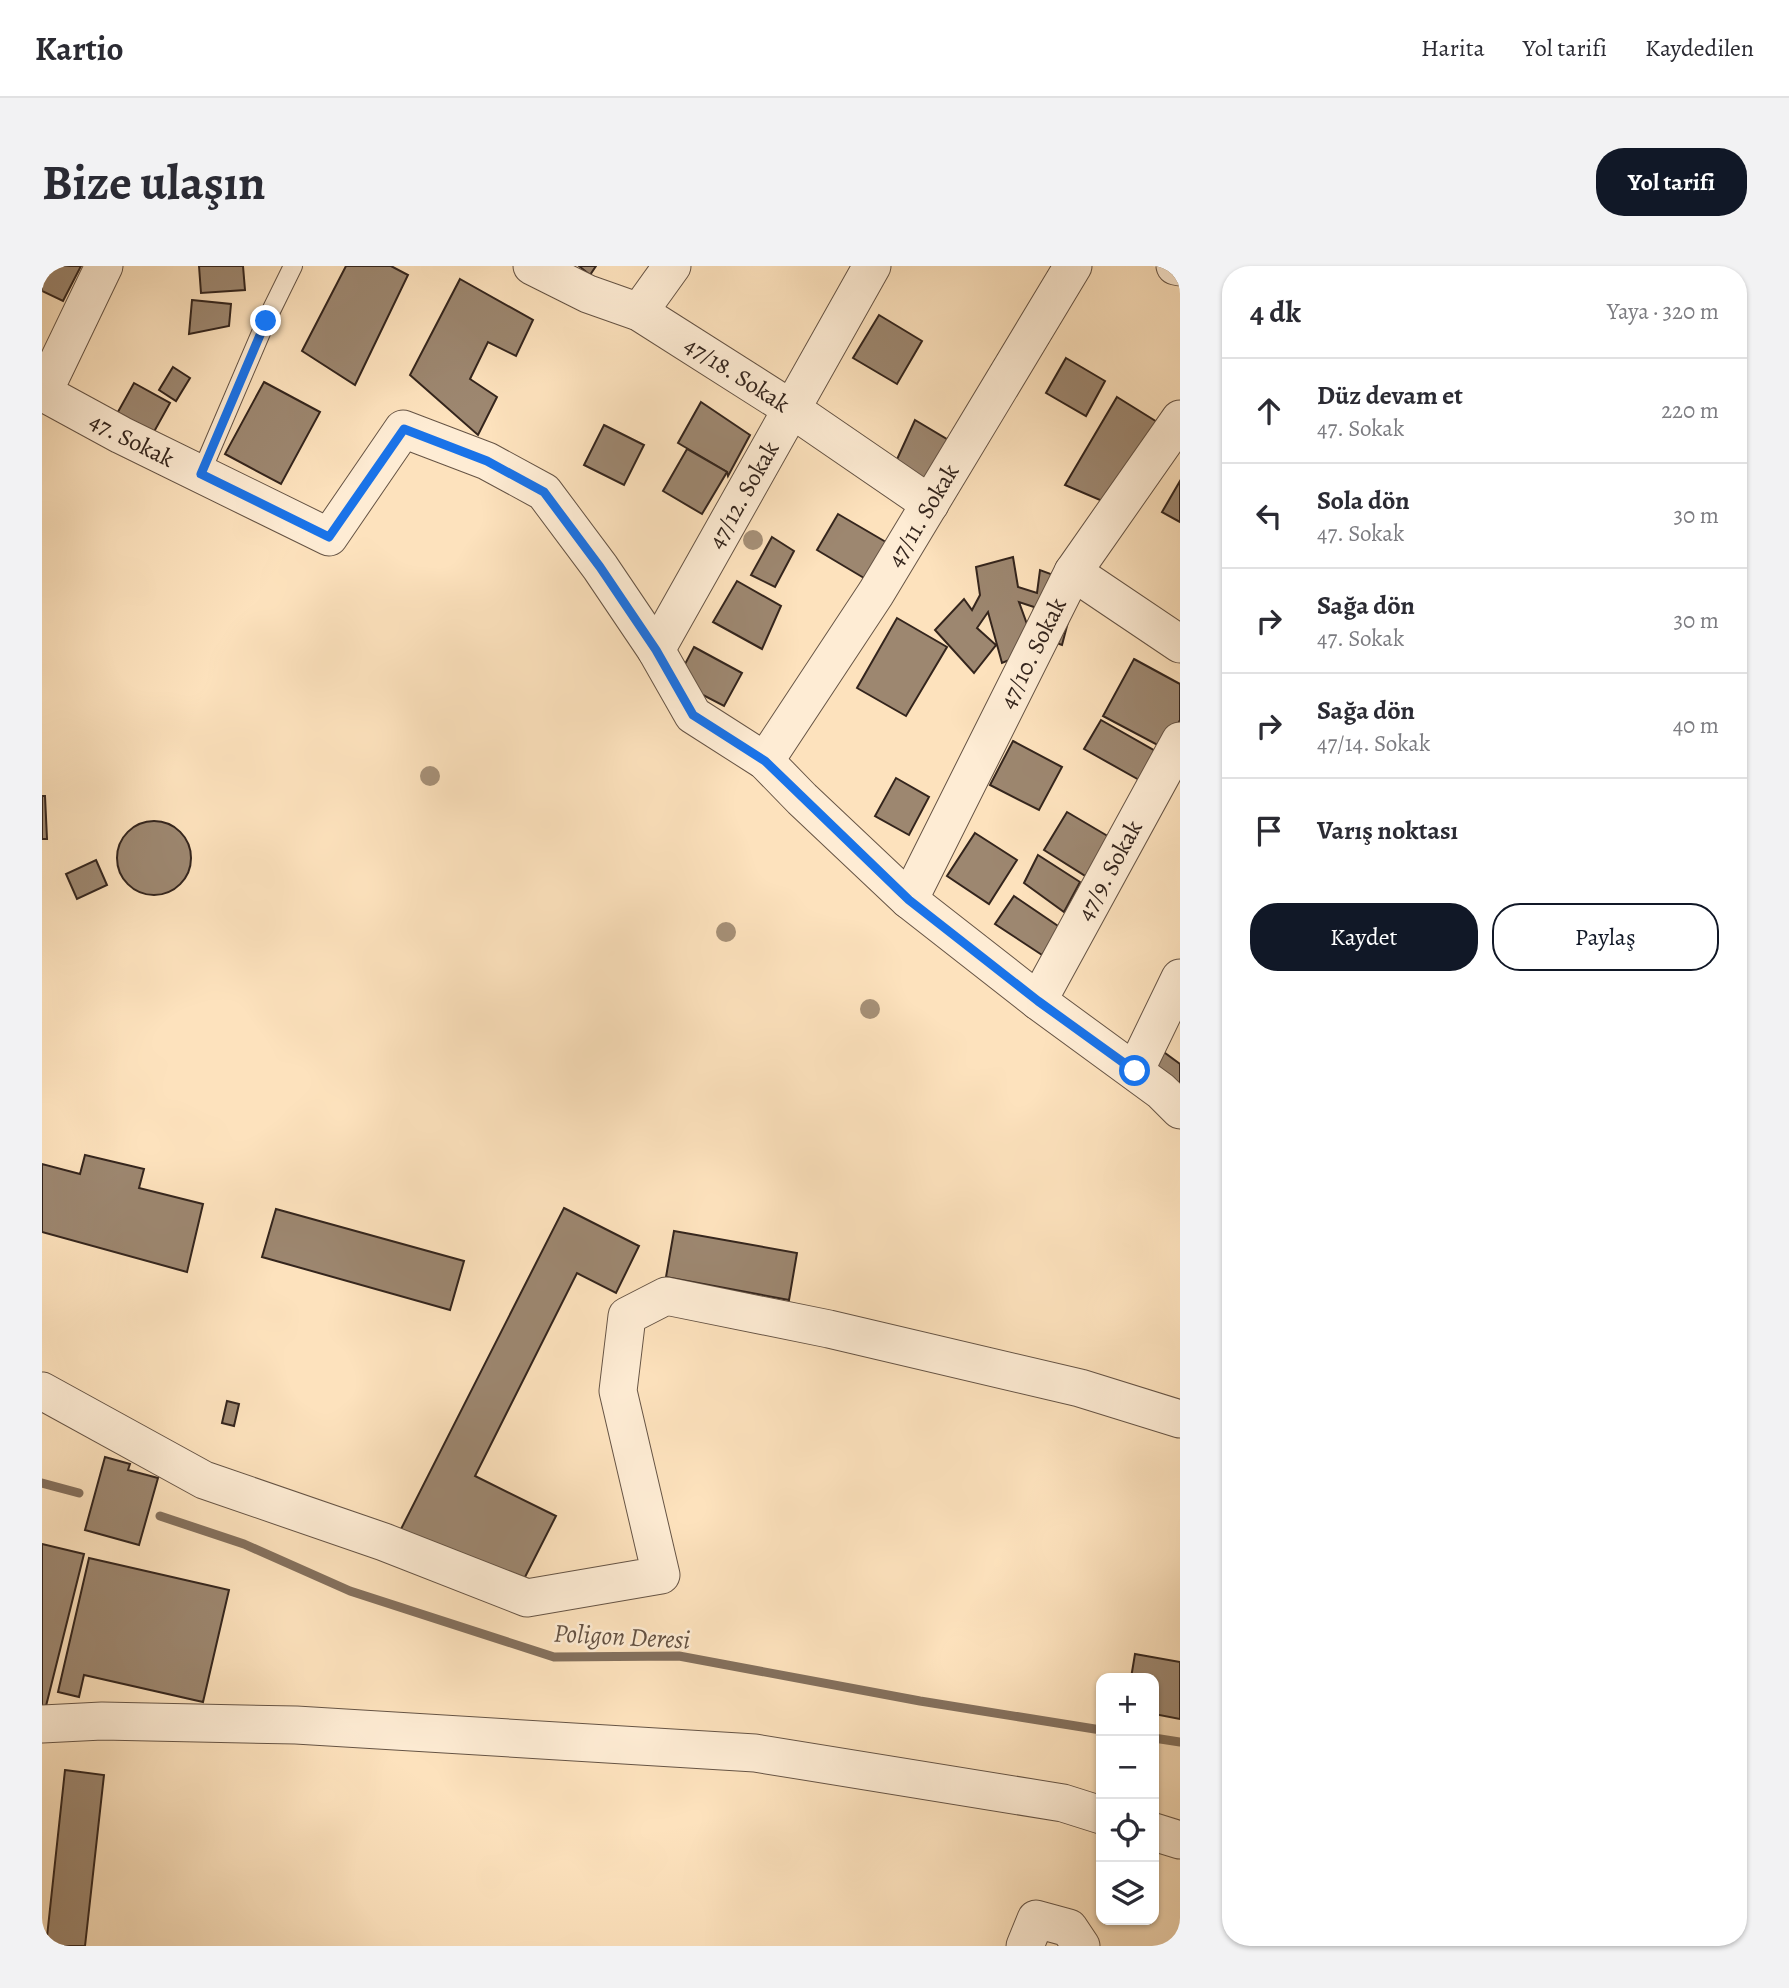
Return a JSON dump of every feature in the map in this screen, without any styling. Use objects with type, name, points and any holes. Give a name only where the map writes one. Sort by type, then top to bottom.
[{"type":"street","points":[[43,392],[104,266]]},
{"type":"street","name":"47/18. Sokak","points":[[532,266],[588,294],[639,312],[790,408],[930,504]]},
{"type":"street","points":[[639,312],[672,266]]},
{"type":"street","name":"47/12. Sokak","points":[[656,650],[872,266]]},
{"type":"street","name":"47/11. Sokak","points":[[765,761],[876,593],[1073,266]]},
{"type":"street","name":"47. Sokak","points":[[43,392],[121,435],[329,537],[404,429],[487,461],[544,492],[600,567],[656,650],[693,715],[765,761],[909,900],[1038,1001],[1161,1091],[1180,1110]]},
{"type":"street","name":"47/10. Sokak","points":[[909,900],[1073,572],[1180,419]]},
{"type":"street","points":[[1073,572],[1180,644]]},
{"type":"street","name":"47/9. Sokak","points":[[1038,1001],[1180,741]]},
{"type":"street","points":[[1135,1071],[1180,978]]},
{"type":"street","points":[[42,1391],[204,1480],[384,1542],[527,1598],[661,1575],[618,1391],[627,1316],[666,1296],[829,1329],[1080,1388],[1180,1419]]},
{"type":"street","points":[[42,1724],[102,1721],[296,1726],[754,1753],[1063,1803],[1096,1813]]},
{"type":"street","points":[[1159,1834],[1180,1840]]},
{"type":"street","points":[[1026,1946],[1036,1919],[1069,1928],[1081,1946]]},
{"type":"lane","points":[[201,474],[266,321],[293,266]]},
{"type":"building","points":[[42,266],[81,266],[63,301],[42,291]]},
{"type":"building","points":[[199,266],[243,266],[245,290],[201,293]]},
{"type":"building","points":[[346,266],[391,266],[408,275],[355,385],[302,351]]},
{"type":"building","points":[[579,266],[596,266],[590,275]]},
{"type":"building","points":[[460,279],[533,320],[516,356],[488,342],[470,379],[497,397],[478,435],[410,375]]},
{"type":"building","points":[[192,300],[231,304],[229,326],[189,334]]},
{"type":"building","points":[[879,315],[922,341],[897,384],[853,358]]},
{"type":"building","points":[[1066,358],[1105,381],[1086,416],[1046,393]]},
{"type":"building","points":[[173,367],[190,378],[176,401],[159,390]]},
{"type":"building","points":[[264,382],[320,412],[281,484],[225,454]]},
{"type":"building","points":[[134,383],[170,403],[150,439],[114,419]]},
{"type":"building","points":[[1117,397],[1162,425],[1114,506],[1065,485]]},
{"type":"building","points":[[701,402],[750,435],[728,476],[727,472],[678,443]]},
{"type":"building","points":[[915,420],[950,441],[930,484],[893,468]]},
{"type":"building","points":[[604,425],[644,445],[624,485],[584,465]]},
{"type":"building","points":[[687,449],[727,472],[702,514],[663,491]]},
{"type":"building","points":[[1180,481],[1180,522],[1162,512]]},
{"type":"building","points":[[838,514],[891,545],[869,581],[817,550]]},
{"type":"building","points":[[772,537],[794,551],[775,587],[751,575]]},
{"type":"building","points":[[1013,557],[1018,587],[1037,593],[1040,570],[1078,584],[1062,645],[1031,634],[1034,607],[1019,602],[1036,649],[1002,663],[988,612],[977,628],[996,645],[974,673],[935,630],[964,599],[972,610],[980,595],[976,567]]},
{"type":"building","points":[[737,581],[781,606],[762,649],[713,622]]},
{"type":"building","points":[[897,618],[947,647],[906,716],[857,688]]},
{"type":"building","points":[[694,647],[742,673],[724,706],[676,681]]},
{"type":"building","points":[[1134,659],[1180,684],[1180,720],[1165,749],[1103,716]]},
{"type":"building","points":[[1101,720],[1157,752],[1141,781],[1084,749]]},
{"type":"building","points":[[1013,741],[1062,767],[1039,810],[990,785]]},
{"type":"building","points":[[896,778],[929,797],[909,835],[875,816]]},
{"type":"building","points":[[42,796],[45,796],[47,839],[42,839]]},
{"type":"building","points":[[1067,812],[1111,838],[1087,877],[1044,850]]},
{"type":"building","points":[[154,821],[175,827],[185,837],[191,858],[185,879],[175,889],[154,895],[133,889],[123,879],[117,858],[123,837],[133,827]]},
{"type":"building","points":[[975,833],[1017,860],[989,904],[947,876]]},
{"type":"building","points":[[1038,855],[1080,882],[1064,912],[1024,883]]},
{"type":"building","points":[[96,860],[107,885],[77,899],[66,874]]},
{"type":"building","points":[[1014,896],[1061,928],[1042,955],[995,924]]},
{"type":"building","points":[[1161,1050],[1180,1064],[1180,1090],[1149,1067]]},
{"type":"building","points":[[85,1155],[144,1169],[139,1188],[203,1204],[187,1272],[42,1232],[42,1164],[80,1174]]},
{"type":"building","points":[[564,1208],[639,1246],[616,1293],[577,1273],[475,1476],[556,1516],[522,1583],[399,1533]]},
{"type":"building","points":[[276,1209],[464,1261],[450,1310],[262,1257]]},
{"type":"building","points":[[674,1231],[797,1253],[789,1300],[666,1277]]},
{"type":"building","points":[[227,1401],[239,1404],[234,1426],[222,1423]]},
{"type":"building","points":[[105,1457],[130,1464],[128,1470],[158,1478],[139,1545],[85,1530]]},
{"type":"building","points":[[42,1544],[84,1554],[44,1714],[42,1714]]},
{"type":"building","points":[[89,1558],[229,1590],[203,1702],[84,1675],[79,1697],[58,1692]]},
{"type":"building","points":[[1135,1654],[1180,1662],[1180,1719],[1159,1715],[1159,1673],[1132,1673]]},
{"type":"building","points":[[65,1770],[104,1775],[85,1946],[46,1946]]},
{"type":"waterway","name":"Poligon Deresi","points":[[42,1483],[79,1493]]},
{"type":"waterway","name":"Poligon Deresi","points":[[160,1516],[244,1544],[350,1591],[554,1657],[679,1656],[920,1701],[1096,1729]]},
{"type":"waterway","name":"Poligon Deresi","points":[[1159,1739],[1180,1742]]},
{"type":"route","points":[[266,321],[201,474],[329,537],[404,429],[487,461],[544,492],[600,567],[656,650],[693,715],[765,761],[909,900],[1038,1001],[1135,1071]]}]
